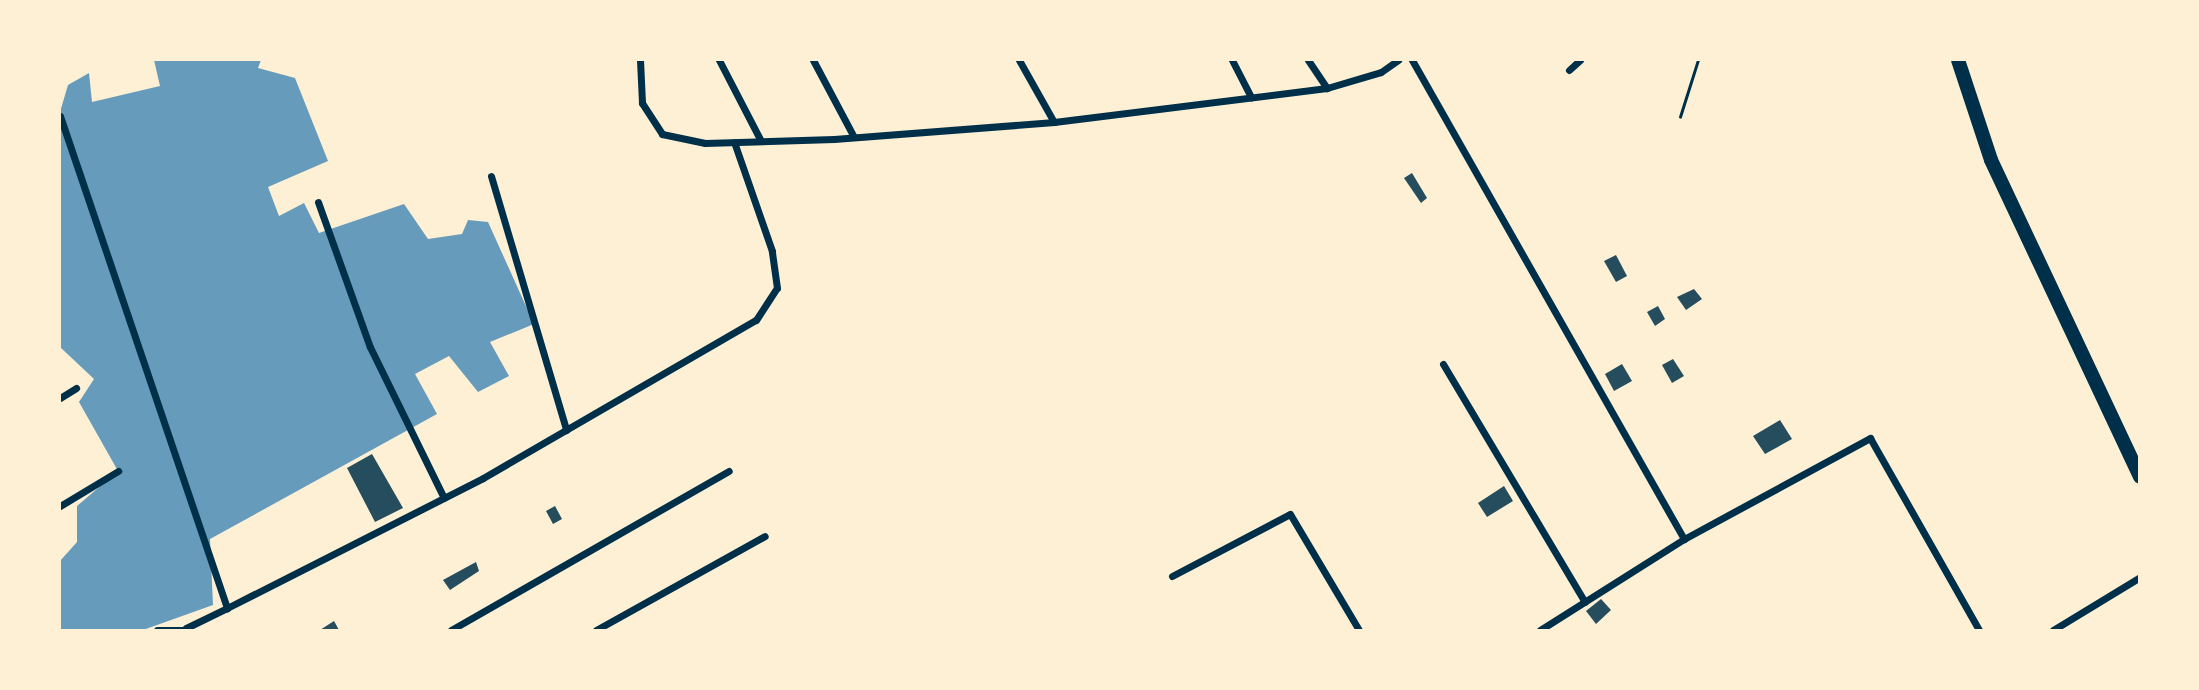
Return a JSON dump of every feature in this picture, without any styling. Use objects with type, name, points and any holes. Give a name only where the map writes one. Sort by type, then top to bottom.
[{"type":"main road","points":[[1958,60],[1990,160],[2140,477]]},
{"type":"street","points":[[640,60],[642,103],[662,134],[705,143],[854,137],[1054,122],[1327,88],[1381,72],[1398,60]]},
{"type":"street","points":[[719,60],[761,141]]},
{"type":"street","points":[[813,60],[854,137]]},
{"type":"street","points":[[1019,60],[1054,122]]},
{"type":"street","points":[[1232,60],[1251,97]]},
{"type":"street","points":[[1308,60],[1327,88]]},
{"type":"street","points":[[1412,60],[1684,538]]},
{"type":"street","points":[[1569,70],[1580,60]]},
{"type":"street","points":[[60,116],[227,608]]},
{"type":"street","points":[[157,631],[187,629],[444,498],[756,320],[776,288],[772,251],[734,142]]},
{"type":"street","points":[[491,176],[566,430]]},
{"type":"street","points":[[318,202],[370,347],[444,498]]},
{"type":"street","points":[[1443,364],[1585,602]]},
{"type":"street","points":[[60,398],[76,388]]},
{"type":"street","points":[[1540,631],[1553,627],[1585,602],[1684,538],[1870,438],[1979,631]]},
{"type":"street","points":[[60,506],[118,471]]},
{"type":"street","points":[[451,631],[729,471]]},
{"type":"street","points":[[1172,576],[1290,514],[1359,631]]},
{"type":"street","points":[[596,631],[765,536]]},
{"type":"street","points":[[2053,631],[2140,578]]},
{"type":"street","points":[[466,622],[471,631]]},
{"type":"path","points":[[1680,117],[1698,60]]},
{"type":"water","points":[[154,60],[261,60],[258,68],[295,78],[328,161],[268,187],[279,216],[304,203],[319,233],[404,204],[428,239],[462,234],[468,220],[488,222],[534,324],[490,342],[509,376],[478,392],[449,356],[415,374],[437,414],[210,539],[213,605],[143,630],[60,630],[60,561],[77,542],[77,506],[118,471],[79,402],[94,379],[60,347],[60,112],[68,85],[89,73],[92,102],[160,86]]},
{"type":"building","points":[[1412,173],[1427,198],[1421,203],[1404,178]]},
{"type":"building","points":[[1616,255],[1627,276],[1616,282],[1604,261]]},
{"type":"building","points":[[1694,289],[1702,299],[1686,310],[1677,297]]},
{"type":"building","points":[[1658,306],[1665,319],[1655,326],[1647,312]]},
{"type":"building","points":[[1673,359],[1684,376],[1672,383],[1662,365]]},
{"type":"building","points":[[1622,364],[1632,381],[1614,391],[1605,374]]},
{"type":"building","points":[[1780,420],[1792,439],[1765,454],[1753,436]]},
{"type":"building","points":[[372,454],[403,508],[375,522],[347,468]]},
{"type":"building","points":[[1504,486],[1513,501],[1487,517],[1478,503]]},
{"type":"building","points":[[555,506],[562,519],[553,524],[546,511]]},
{"type":"building","points":[[476,562],[479,571],[450,590],[443,580]]},
{"type":"building","points":[[1601,599],[1611,610],[1596,624],[1586,611]]},
{"type":"building","points":[[334,621],[339,630],[320,630]]}]
